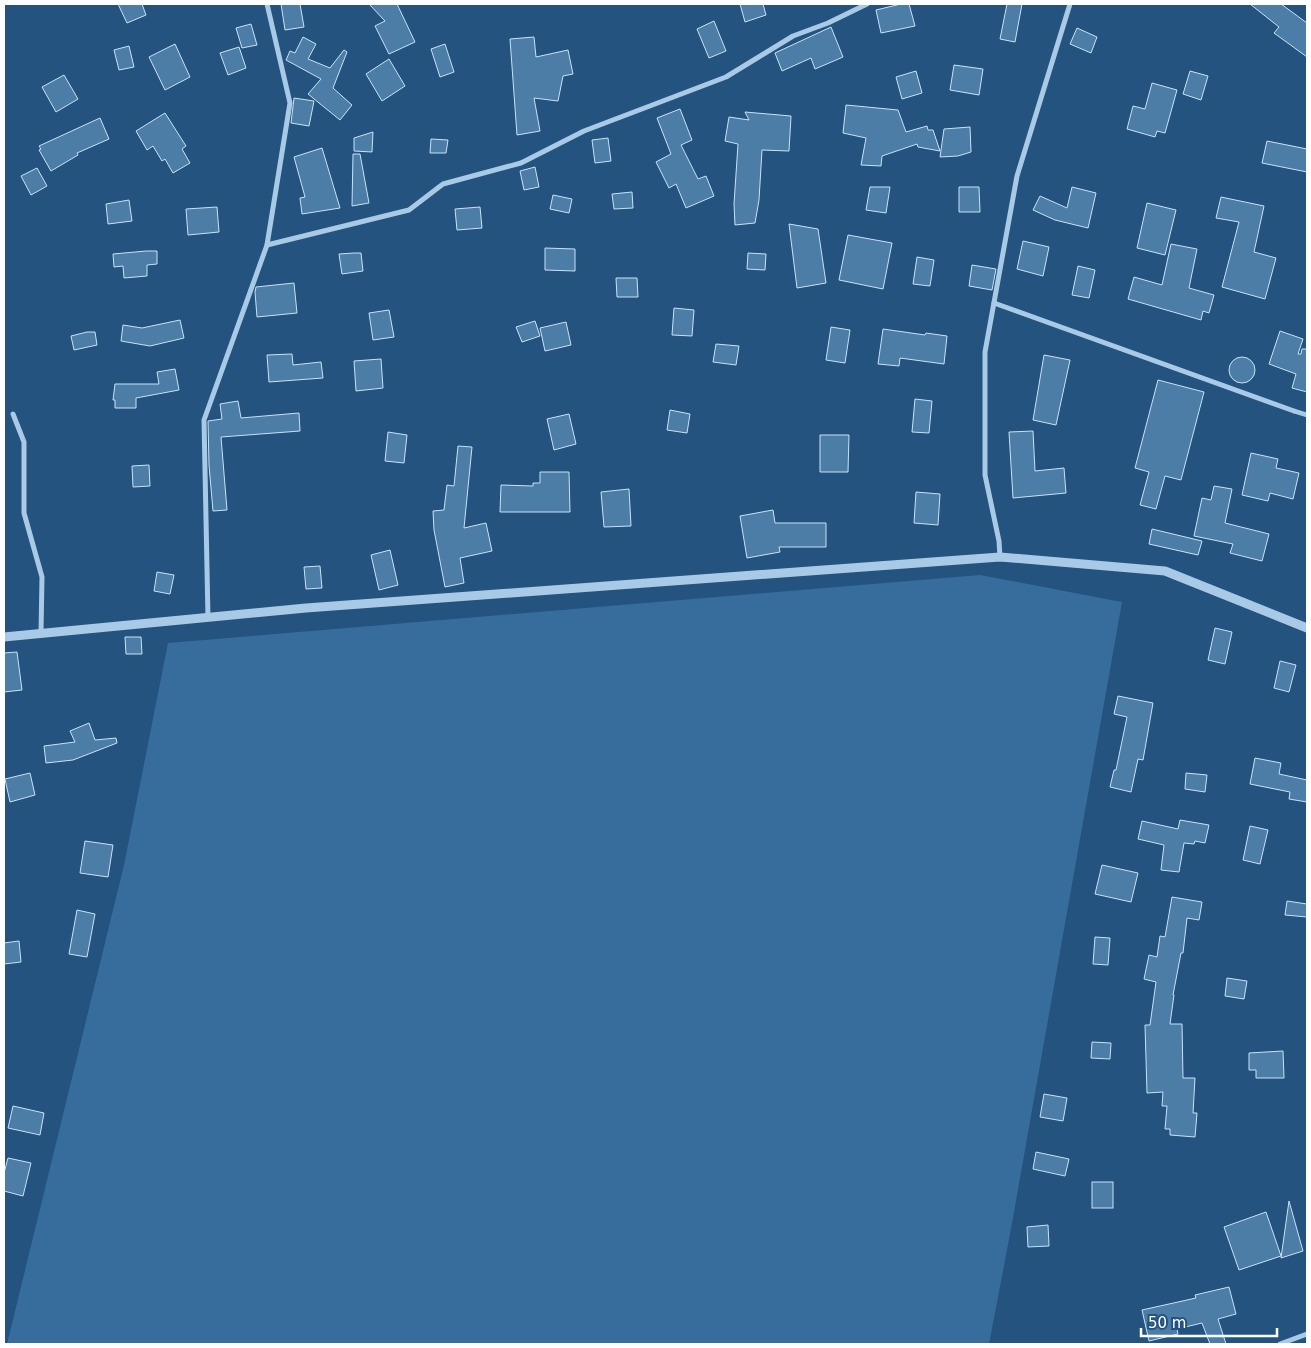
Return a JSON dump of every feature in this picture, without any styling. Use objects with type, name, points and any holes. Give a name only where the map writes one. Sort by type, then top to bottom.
[{"type":"street","points":[[208,618],[204,420],[267,245],[290,102],[267,4]]},
{"type":"street","points":[[267,245],[409,210],[443,184],[521,163],[584,131],[726,77],[793,36],[867,4]]},
{"type":"street","points":[[1000,557],[999,541],[985,475],[985,352],[1017,176],[1070,4]]},
{"type":"street","points":[[994,303],[1294,411],[1307,414]]},
{"type":"street","points":[[12,414],[24,442],[24,513],[42,577],[40,633]]},
{"type":"street","points":[[4,638],[306,608],[1000,557],[1164,571],[1307,628]]},
{"type":"street","points":[[1280,1344],[1307,1334]]},
{"type":"shaded area","points":[[980,575],[1122,602],[989,1344],[7,1344],[124,865],[168,643]]},
{"type":"building","points":[[118,4],[142,4],[146,15],[127,23]]},
{"type":"building","points":[[281,4],[300,4],[304,27],[285,30]]},
{"type":"building","points":[[369,4],[397,4],[415,42],[389,54],[375,26],[385,21]]},
{"type":"building","points":[[740,4],[763,4],[766,15],[745,22]]},
{"type":"building","points":[[909,4],[915,26],[881,33],[876,10]]},
{"type":"building","points":[[1007,4],[1022,4],[1015,42],[1000,39]]},
{"type":"building","points":[[1250,4],[1281,4],[1307,23],[1307,57],[1274,33],[1279,27]]},
{"type":"building","points":[[714,21],[726,51],[709,58],[697,29]]},
{"type":"building","points":[[251,24],[257,45],[242,48],[236,28]]},
{"type":"building","points":[[831,27],[843,57],[815,69],[811,58],[782,71],[775,53]]},
{"type":"building","points":[[1077,28],[1097,37],[1091,53],[1070,44]]},
{"type":"building","points":[[303,37],[316,44],[308,59],[330,68],[344,50],[347,52],[333,88],[352,105],[340,120],[308,94],[321,79],[286,60],[290,51],[295,53]]},
{"type":"building","points":[[534,37],[536,57],[568,50],[573,74],[563,76],[558,101],[534,98],[540,131],[517,135],[510,39]]},
{"type":"building","points":[[175,44],[190,77],[165,90],[149,57]]},
{"type":"building","points":[[445,44],[454,72],[440,77],[431,49]]},
{"type":"building","points":[[129,46],[134,67],[119,70],[114,50]]},
{"type":"building","points":[[239,47],[246,68],[228,75],[220,53]]},
{"type":"building","points":[[389,59],[405,86],[382,101],[366,74]]},
{"type":"building","points":[[954,65],[983,69],[979,95],[950,90]]},
{"type":"building","points":[[916,71],[922,93],[902,99],[896,77]]},
{"type":"building","points":[[1190,71],[1208,76],[1201,100],[1183,94]]},
{"type":"building","points":[[64,75],[78,99],[56,112],[42,87]]},
{"type":"building","points":[[1152,83],[1177,90],[1165,133],[1157,131],[1155,137],[1127,129],[1133,106],[1145,109]]},
{"type":"building","points":[[294,98],[314,101],[309,126],[291,123]]},
{"type":"building","points":[[846,105],[898,110],[906,132],[927,126],[928,130],[933,130],[940,151],[918,147],[917,144],[882,156],[881,166],[861,165],[866,138],[843,133]]},
{"type":"building","points":[[680,109],[692,140],[681,145],[698,179],[706,176],[714,196],[686,208],[676,184],[669,188],[656,162],[671,154],[657,118]]},
{"type":"building","points":[[745,112],[791,116],[789,151],[762,150],[759,200],[755,223],[735,225],[734,204],[738,144],[725,141],[729,117],[749,120]]},
{"type":"building","points":[[165,113],[186,146],[182,149],[190,163],[173,173],[165,159],[162,161],[153,146],[147,150],[136,131]]},
{"type":"building","points":[[100,118],[109,139],[77,153],[78,155],[51,171],[39,150],[41,149],[39,146]]},
{"type":"building","points":[[970,127],[971,152],[958,156],[940,157],[944,129]]},
{"type":"building","points":[[373,132],[372,152],[354,151],[354,138]]},
{"type":"building","points":[[608,138],[611,161],[595,163],[592,140]]},
{"type":"building","points":[[431,139],[448,140],[446,153],[430,153]]},
{"type":"building","points":[[1267,141],[1307,149],[1307,172],[1262,163]]},
{"type":"building","points":[[322,148],[340,208],[302,214],[300,198],[305,197],[294,157]]},
{"type":"building","points":[[353,154],[360,154],[369,203],[352,206]]},
{"type":"building","points":[[535,167],[539,187],[524,190],[520,171]]},
{"type":"building","points":[[37,168],[47,186],[31,195],[21,176]]},
{"type":"building","points":[[870,187],[890,187],[886,213],[866,210]]},
{"type":"building","points":[[959,187],[979,187],[980,212],[959,212]]},
{"type":"building","points":[[1072,187],[1096,193],[1088,228],[1055,220],[1033,210],[1040,196],[1067,208]]},
{"type":"building","points":[[632,192],[633,208],[614,209],[612,194]]},
{"type":"building","points":[[553,195],[572,199],[569,213],[550,209]]},
{"type":"building","points":[[1221,197],[1264,206],[1254,252],[1276,258],[1265,299],[1222,287],[1239,222],[1216,218]]},
{"type":"building","points":[[129,200],[132,221],[108,224],[106,204]]},
{"type":"building","points":[[1147,203],[1176,210],[1165,255],[1137,248]]},
{"type":"building","points":[[217,207],[219,232],[188,235],[186,209]]},
{"type":"building","points":[[480,207],[482,228],[457,230],[455,209]]},
{"type":"building","points":[[789,224],[818,229],[826,283],[797,288]]},
{"type":"building","points":[[848,235],[892,243],[883,289],[839,280]]},
{"type":"building","points":[[1023,241],[1049,247],[1043,276],[1017,269]]},
{"type":"building","points":[[1171,244],[1197,249],[1189,288],[1214,295],[1209,313],[1203,311],[1201,320],[1128,299],[1134,277],[1162,285]]},
{"type":"building","points":[[545,248],[575,249],[575,271],[545,270]]},
{"type":"building","points":[[157,251],[157,264],[147,265],[147,276],[124,278],[123,266],[114,267],[113,254]]},
{"type":"building","points":[[361,253],[363,271],[342,274],[339,254]]},
{"type":"building","points":[[748,253],[766,254],[765,270],[747,269]]},
{"type":"building","points":[[917,257],[934,260],[930,286],[913,284]]},
{"type":"building","points":[[972,265],[996,269],[992,290],[969,286]]},
{"type":"building","points":[[1078,266],[1095,270],[1089,298],[1072,295]]},
{"type":"building","points":[[616,278],[637,278],[638,297],[617,297]]},
{"type":"building","points":[[294,283],[297,313],[257,317],[256,287]]},
{"type":"building","points":[[674,308],[694,310],[692,336],[672,335]]},
{"type":"building","points":[[389,310],[394,337],[373,340],[369,313]]},
{"type":"building","points":[[180,320],[184,338],[150,346],[121,341],[123,325],[142,328]]},
{"type":"building","points":[[535,321],[540,336],[522,342],[516,327]]},
{"type":"building","points":[[566,322],[571,345],[545,351],[540,328]]},
{"type":"building","points":[[831,327],[850,330],[845,363],[826,360]]},
{"type":"building","points":[[883,329],[947,336],[944,364],[900,358],[899,366],[878,364]]},
{"type":"building","points":[[1280,331],[1303,339],[1298,354],[1301,354],[1302,349],[1307,349],[1307,392],[1292,388],[1296,374],[1269,364]]},
{"type":"building","points":[[95,332],[97,345],[74,350],[71,336]]},
{"type":"building","points":[[716,344],[739,346],[736,365],[713,362]]},
{"type":"building","points":[[292,354],[293,365],[321,362],[323,378],[269,382],[267,355]]},
{"type":"building","points":[[1044,355],[1070,360],[1056,425],[1033,420]]},
{"type":"building","points":[[1242,357],[1251,361],[1255,370],[1251,379],[1242,383],[1233,379],[1229,370],[1233,361]]},
{"type":"building","points":[[381,359],[383,388],[356,391],[354,361]]},
{"type":"building","points":[[175,369],[179,390],[136,398],[136,408],[115,408],[115,400],[113,400],[115,384],[159,384],[157,372]]},
{"type":"building","points":[[1158,380],[1204,392],[1181,480],[1165,476],[1156,509],[1140,505],[1149,472],[1135,468]]},
{"type":"building","points":[[915,399],[932,401],[929,433],[912,432]]},
{"type":"building","points":[[238,401],[241,418],[299,413],[300,431],[221,437],[227,510],[213,511],[208,421],[222,419],[220,404]]},
{"type":"building","points":[[670,410],[690,414],[687,433],[667,430]]},
{"type":"building","points":[[569,414],[576,444],[554,450],[547,419]]},
{"type":"building","points":[[1033,431],[1035,471],[1064,468],[1066,493],[1013,498],[1009,432]]},
{"type":"building","points":[[388,432],[407,435],[404,463],[385,461]]},
{"type":"building","points":[[820,435],[849,435],[848,472],[820,472]]},
{"type":"building","points":[[458,446],[472,447],[464,528],[486,523],[492,551],[460,558],[464,583],[445,587],[434,530],[433,511],[444,510],[447,485],[454,486]]},
{"type":"building","points":[[1251,453],[1278,459],[1276,468],[1299,473],[1293,499],[1270,493],[1268,501],[1242,495]]},
{"type":"building","points":[[149,465],[150,486],[133,487],[132,466]]},
{"type":"building","points":[[540,472],[569,472],[570,512],[500,512],[501,485],[533,486],[533,483],[540,483]]},
{"type":"building","points":[[1214,486],[1232,489],[1225,523],[1269,534],[1262,561],[1230,553],[1233,544],[1194,536],[1202,498],[1211,500]]},
{"type":"building","points":[[629,489],[631,526],[604,527],[601,492]]},
{"type":"building","points":[[916,492],[940,494],[938,525],[914,523]]},
{"type":"building","points":[[773,510],[775,523],[826,523],[826,547],[779,547],[780,552],[747,558],[740,516]]},
{"type":"building","points":[[1152,529],[1202,541],[1198,555],[1149,544]]},
{"type":"building","points":[[390,550],[398,585],[379,590],[371,555]]},
{"type":"building","points":[[320,566],[322,588],[306,589],[304,567]]},
{"type":"building","points":[[157,572],[174,575],[170,594],[154,591]]},
{"type":"building","points":[[1215,628],[1232,632],[1225,664],[1208,660]]},
{"type":"building","points":[[125,637],[141,637],[142,654],[126,654]]},
{"type":"building","points":[[17,652],[22,690],[4,692],[4,653]]},
{"type":"building","points":[[1280,661],[1296,665],[1289,692],[1274,688]]},
{"type":"building","points":[[1118,696],[1153,703],[1143,760],[1138,759],[1131,792],[1110,787],[1114,770],[1116,770],[1127,717],[1114,714]]},
{"type":"building","points":[[89,723],[95,740],[116,738],[117,743],[73,760],[46,763],[44,746],[75,742],[70,731]]},
{"type":"building","points":[[1255,758],[1281,763],[1279,774],[1307,780],[1307,802],[1289,799],[1290,792],[1250,784]]},
{"type":"building","points":[[30,773],[35,795],[10,802],[5,779]]},
{"type":"building","points":[[1186,773],[1207,775],[1205,792],[1185,789]]},
{"type":"building","points":[[1180,820],[1209,825],[1205,843],[1195,841],[1194,844],[1184,843],[1179,872],[1161,870],[1164,845],[1138,839],[1142,821],[1178,829]]},
{"type":"building","points":[[1250,826],[1268,830],[1260,864],[1243,860]]},
{"type":"building","points":[[85,841],[113,845],[108,877],[80,873]]},
{"type":"building","points":[[1102,865],[1138,873],[1131,902],[1095,894]]},
{"type":"building","points":[[1172,897],[1202,902],[1199,920],[1187,918],[1183,953],[1181,953],[1173,995],[1170,1024],[1182,1024],[1183,1078],[1195,1078],[1193,1113],[1197,1113],[1195,1137],[1170,1135],[1170,1129],[1165,1129],[1167,1106],[1162,1106],[1163,1092],[1147,1093],[1145,1025],[1150,1025],[1156,982],[1144,979],[1149,955],[1157,957],[1160,936],[1165,937]]},
{"type":"building","points":[[1287,901],[1307,904],[1307,917],[1285,915]]},
{"type":"building","points":[[77,910],[95,914],[87,957],[69,954]]},
{"type":"building","points":[[1095,937],[1110,938],[1108,965],[1093,964]]},
{"type":"building","points":[[19,941],[21,962],[4,964],[4,943]]},
{"type":"building","points":[[1227,978],[1247,981],[1244,999],[1225,996]]},
{"type":"building","points":[[1092,1042],[1111,1043],[1110,1059],[1091,1058]]},
{"type":"building","points":[[1283,1051],[1284,1078],[1256,1078],[1256,1070],[1249,1070],[1249,1053]]},
{"type":"building","points":[[1044,1094],[1067,1098],[1063,1121],[1040,1117]]},
{"type":"building","points":[[13,1106],[44,1113],[40,1135],[8,1128]]},
{"type":"building","points":[[1036,1152],[1069,1159],[1065,1176],[1033,1169]]},
{"type":"building","points":[[8,1158],[31,1163],[23,1196],[4,1191],[4,1173]]},
{"type":"building","points":[[1092,1182],[1113,1182],[1113,1208],[1092,1208]]},
{"type":"building","points":[[1289,1201],[1303,1251],[1281,1258]]},
{"type":"building","points":[[1266,1212],[1281,1256],[1239,1270],[1224,1227]]},
{"type":"building","points":[[1048,1225],[1049,1246],[1028,1247],[1027,1227]]},
{"type":"building","points":[[1229,1287],[1236,1314],[1218,1319],[1226,1344],[1210,1344],[1202,1323],[1177,1329],[1178,1334],[1149,1341],[1142,1310],[1196,1298],[1195,1295]]}]
